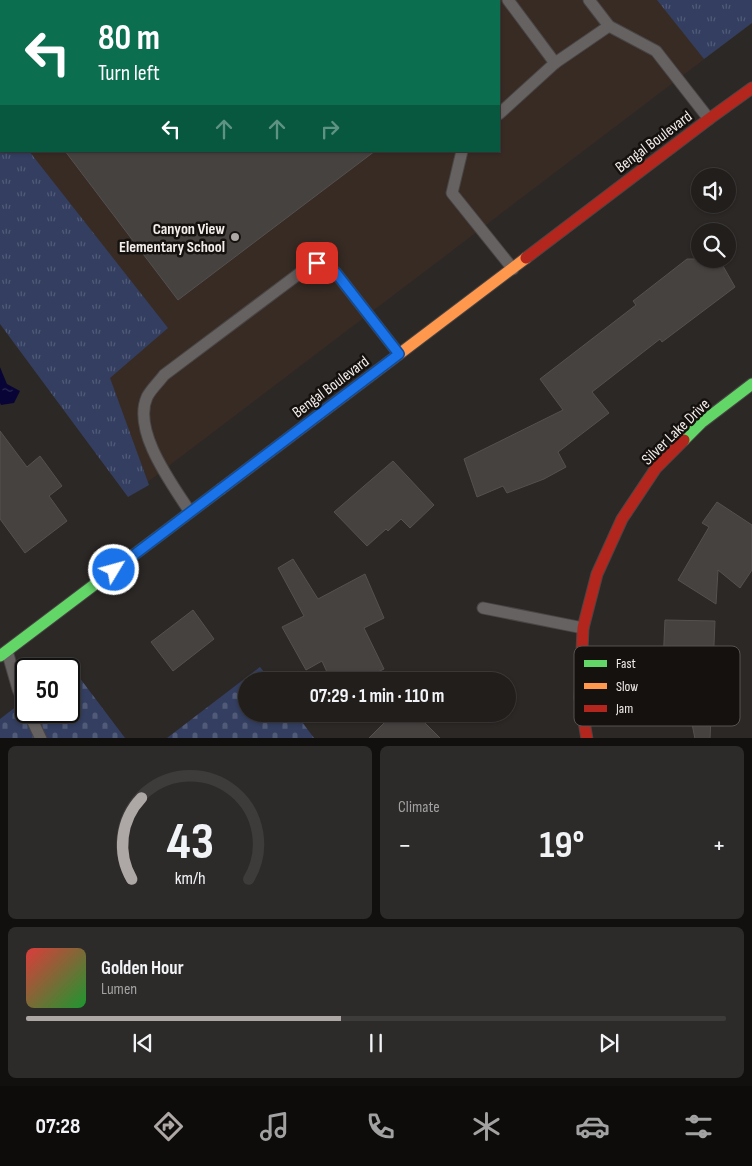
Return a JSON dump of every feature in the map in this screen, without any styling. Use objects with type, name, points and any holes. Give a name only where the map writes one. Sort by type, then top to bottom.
[{"type":"main road","name":"Bengal Boulevard","points":[[3,654],[752,88]]},
{"type":"main road","name":"Silver Lake Drive","points":[[582,646],[583,628],[597,574],[622,519],[656,468],[701,423],[752,384]]},
{"type":"lane","points":[[508,0],[555,63]]},
{"type":"lane","points":[[589,0],[609,26],[656,50],[709,119]]},
{"type":"lane","points":[[500,113],[555,63],[609,26]]},
{"type":"lane","points":[[462,152],[452,193],[513,269]]},
{"type":"lane","points":[[190,512],[158,459],[146,432],[143,412],[148,396],[164,376],[308,266],[317,263],[327,266],[336,273],[399,354]]},
{"type":"lane","points":[[483,608],[583,628]]},
{"type":"lane","points":[[3,654],[15,682]]},
{"type":"lane","points":[[34,723],[41,738]]},
{"type":"shaded area","name":"Canyon View Elementary School","points":[[500,0],[751,0],[752,23],[128,497],[0,324],[0,152],[500,152]]},
{"type":"green space","points":[[657,0],[752,0],[752,23],[704,59]]},
{"type":"green space","points":[[0,152],[30,152],[168,328],[110,378],[149,485],[128,497],[0,324]]},
{"type":"green space","points":[[260,667],[264,672],[253,672]]},
{"type":"green space","points":[[80,678],[125,738],[0,738],[0,719],[15,707],[15,723],[80,723]]},
{"type":"green space","points":[[238,684],[238,722],[302,722],[314,738],[167,738]]},
{"type":"water","points":[[0,367],[7,384],[20,391],[14,403],[1,405],[0,403]]},
{"type":"building","points":[[66,152],[374,152],[178,300]]},
{"type":"building","points":[[687,259],[691,259],[691,268],[724,268],[735,287],[662,342],[660,339],[592,392],[609,413],[558,452],[566,467],[544,479],[507,493],[503,486],[477,497],[464,459],[563,410],[540,379],[636,305],[633,301]]},
{"type":"building","points":[[0,431],[27,467],[40,456],[62,486],[49,496],[67,521],[25,553],[0,519]]},
{"type":"building","points":[[393,461],[434,505],[410,528],[401,519],[367,546],[334,512]]},
{"type":"building","points":[[717,502],[752,525],[752,570],[740,588],[718,570],[716,604],[678,580],[709,527],[702,523]]},
{"type":"building","points":[[293,559],[318,599],[365,574],[384,618],[364,628],[384,669],[378,672],[327,672],[322,661],[306,670],[282,627],[304,616],[278,568]]},
{"type":"building","points":[[193,610],[214,639],[173,671],[151,642]]},
{"type":"building","points":[[665,620],[715,621],[714,646],[664,646]]},
{"type":"building","points":[[385,722],[424,722],[440,738],[369,738]]},
{"type":"building","points":[[692,726],[711,726],[710,738],[695,738]]},
{"type":"traffic: fast","points":[[684,440],[701,423],[752,384]]},
{"type":"traffic: fast","points":[[0,656],[221,489]]},
{"type":"traffic: slow","points":[[221,489],[526,258]]},
{"type":"traffic: jam","points":[[526,258],[752,88]]},
{"type":"traffic: jam","points":[[582,646],[583,628],[597,574],[622,519],[656,468],[684,440]]},
{"type":"traffic: jam","points":[[585,726],[587,738]]},
{"type":"place","name":"Canyon View Elementary School","points":[[235,237]]},
{"type":"route","points":[[114,570],[399,354],[336,273],[327,266],[317,263]]}]
